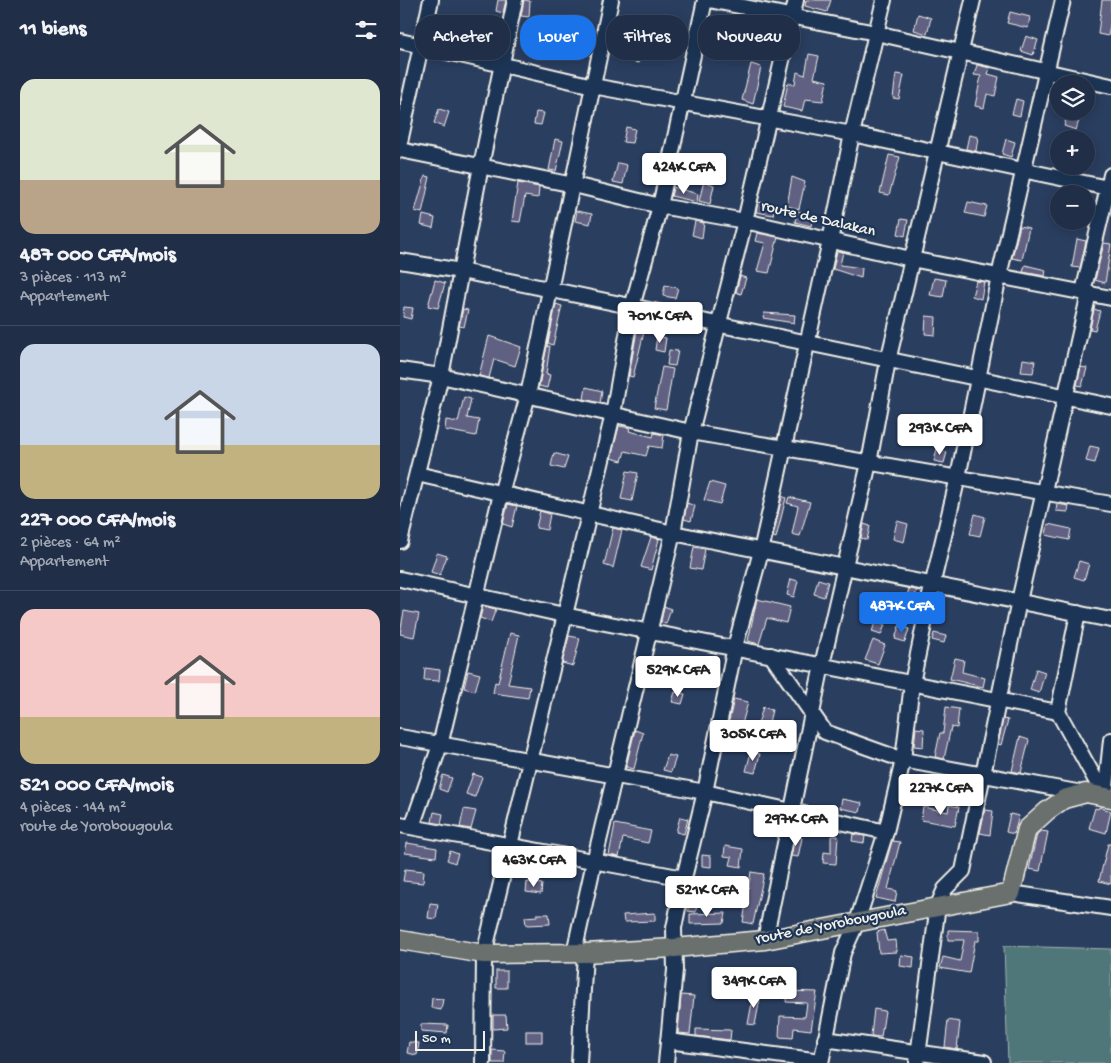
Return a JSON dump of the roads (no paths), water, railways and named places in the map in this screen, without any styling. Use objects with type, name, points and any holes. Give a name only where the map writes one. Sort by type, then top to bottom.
[{"type":"main road","points":[[1011,893],[1027,829],[1047,810],[1064,800],[1086,793],[1108,797]]},
{"type":"main road","name":"route de Yorobougoula","points":[[400,940],[484,954],[580,953],[674,948],[765,940],[1011,893]]},
{"type":"street","points":[[428,15],[431,0]]},
{"type":"street","points":[[400,541],[441,376],[515,0]]},
{"type":"street","points":[[611,0],[552,290],[528,395],[501,494],[440,745],[406,826],[684,878]]},
{"type":"street","points":[[483,1063],[484,954],[564,615],[614,414],[632,307],[660,206],[704,0]]},
{"type":"street","points":[[709,0],[778,15]]},
{"type":"street","points":[[793,15],[796,0]]},
{"type":"street","points":[[666,1063],[675,970],[674,928],[684,878],[705,792],[735,647],[761,551],[785,447],[852,134],[884,0]]},
{"type":"street","points":[[765,940],[811,715],[869,462],[888,361],[973,0]]},
{"type":"street","points":[[668,1040],[821,1062],[843,954],[857,922],[886,832],[903,760],[912,683],[932,586],[958,477],[999,276],[1063,0]]},
{"type":"street","points":[[800,19],[876,33],[1047,70],[1111,86]]},
{"type":"street","points":[[400,41],[415,44]]},
{"type":"street","points":[[400,142],[419,60]]},
{"type":"street","points":[[482,60],[593,86],[852,134],[1024,171],[1109,182],[1066,398],[1019,601],[963,870],[944,889],[938,906],[918,1058]]},
{"type":"street","points":[[579,1063],[580,953],[594,862],[673,533],[692,432],[745,221],[782,60]]},
{"type":"street","name":"route de Dalakan","points":[[400,150],[574,185],[660,206],[745,221],[911,259],[1111,298]]},
{"type":"street","points":[[400,262],[461,271],[1111,406]]},
{"type":"street","points":[[400,370],[441,376],[692,432],[1045,491],[1111,504]]},
{"type":"street","points":[[417,474],[673,533],[932,586],[1111,620]]},
{"type":"street","points":[[400,579],[564,615],[735,647],[1058,712]]},
{"type":"street","points":[[1078,613],[1058,712],[1108,797]]},
{"type":"street","points":[[771,655],[811,715],[825,732],[903,760],[983,776],[1086,793]]},
{"type":"street","points":[[400,737],[705,792],[886,832]]},
{"type":"street","points":[[1108,797],[1111,740]]},
{"type":"street","points":[[1011,893],[1111,908]]},
{"type":"street","points":[[825,1039],[918,1058],[984,1062]]}]
